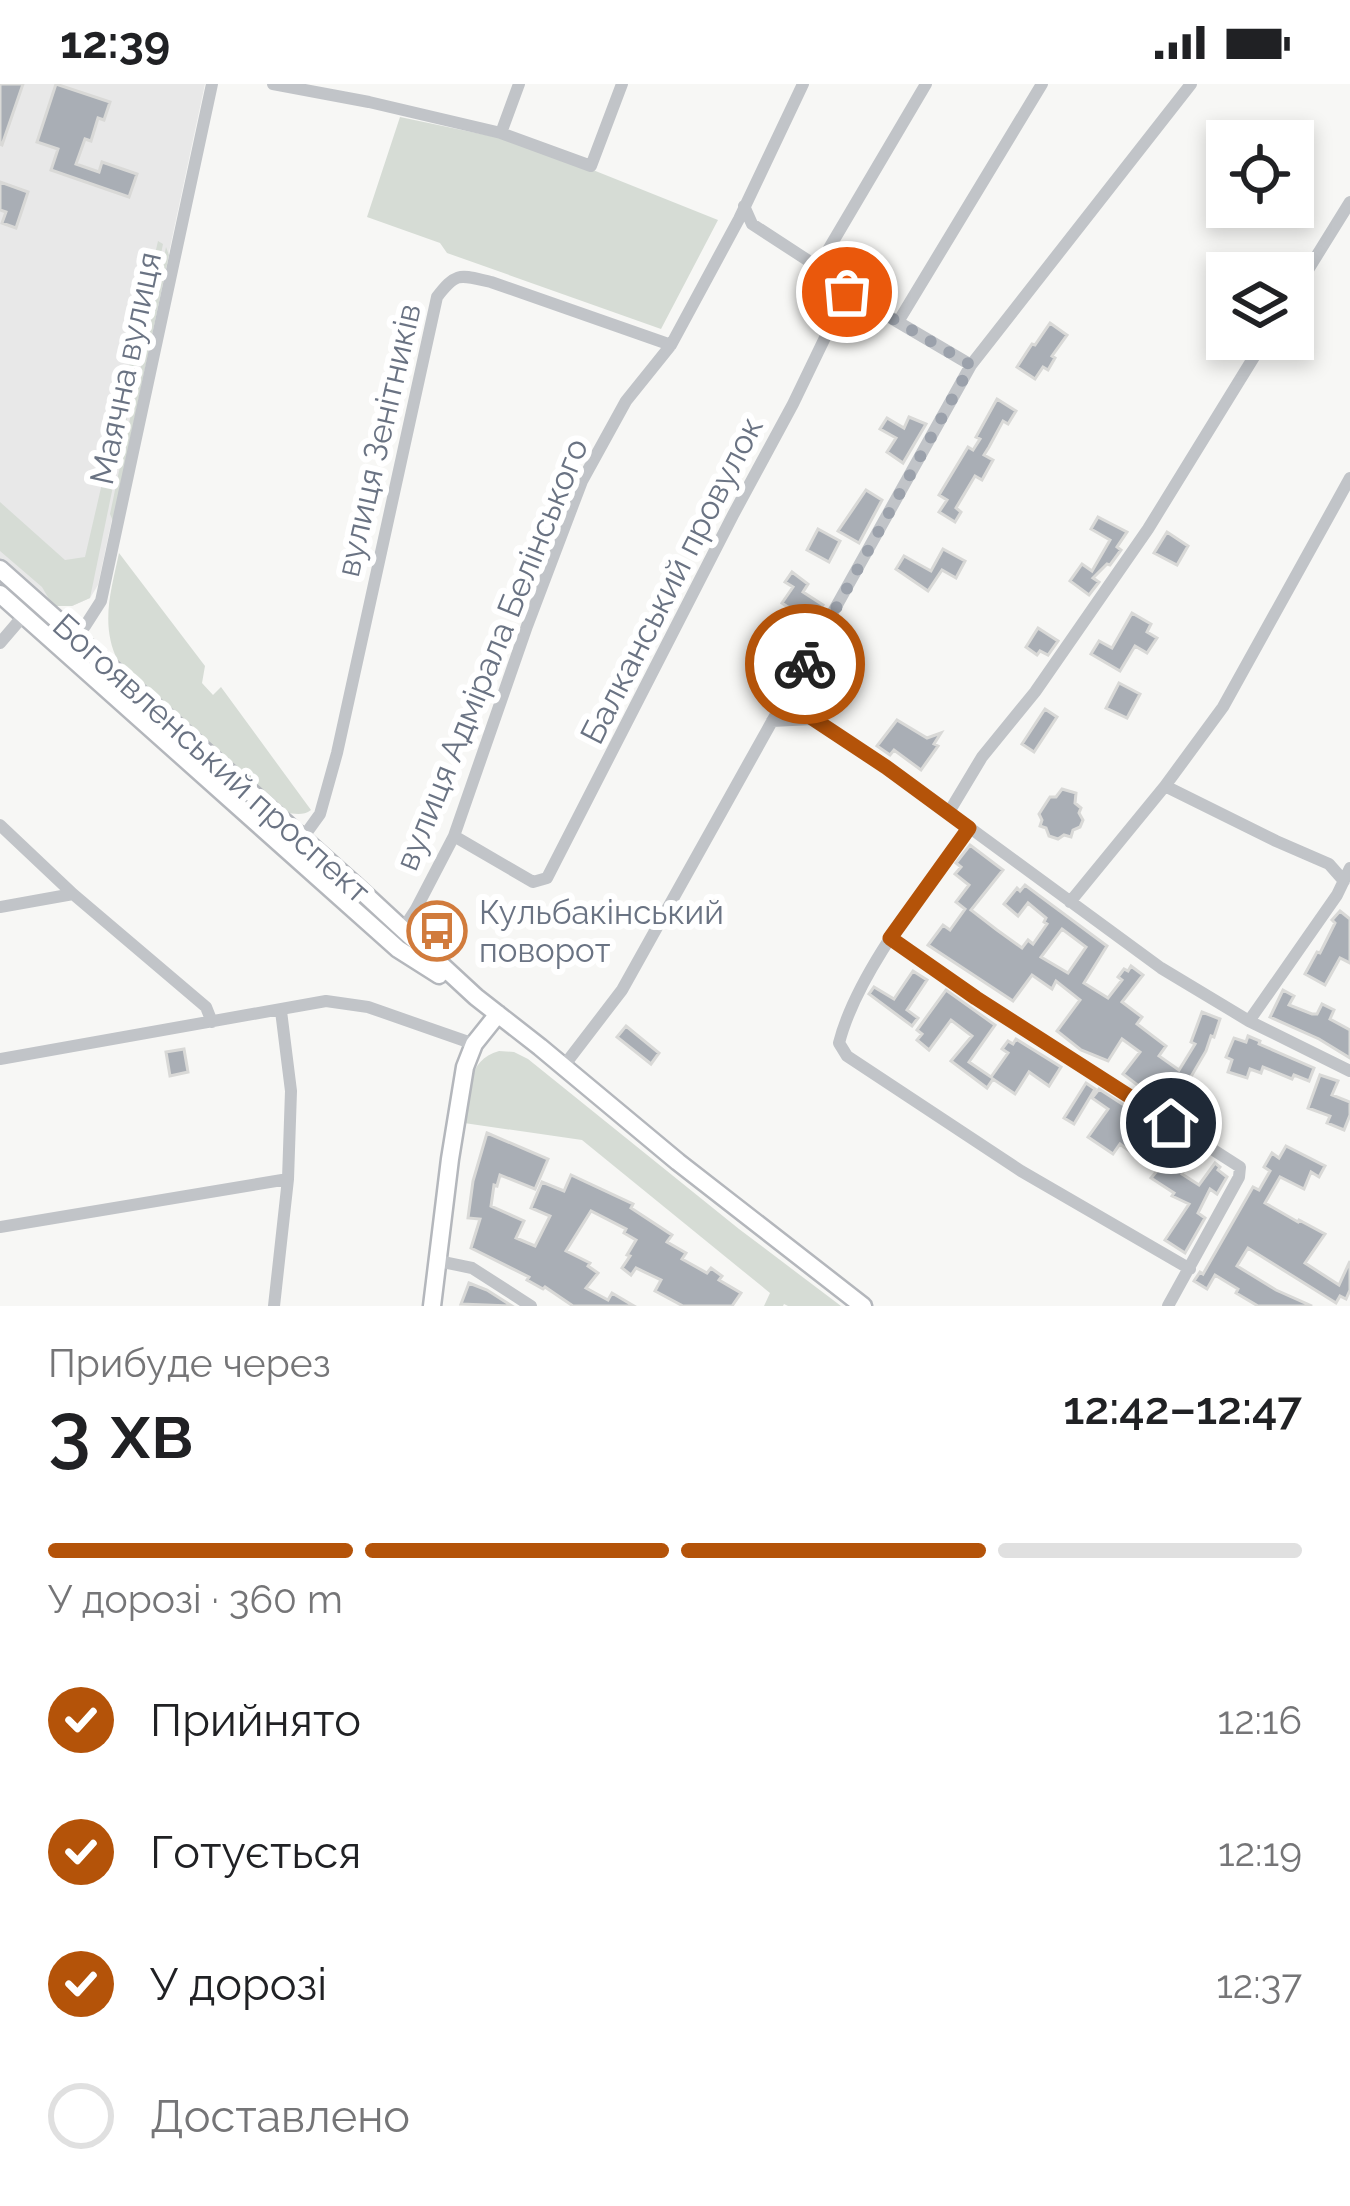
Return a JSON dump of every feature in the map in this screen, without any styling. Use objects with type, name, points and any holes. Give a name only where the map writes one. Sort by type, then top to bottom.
[{"type":"main road","name":"Богоявленський проспект","points":[[0,569],[70,644],[398,949],[476,997]]},
{"type":"main road","name":"Богоявленський проспект","points":[[0,594],[24,616],[70,644],[302,838],[476,997],[863,1306]]},
{"type":"main road","points":[[432,1306],[461,1088],[474,1044],[498,1014]]},
{"type":"street","name":"Маячна вулиця","points":[[70,644],[100,601],[212,84]]},
{"type":"street","points":[[273,84],[501,133],[591,166],[622,84]]},
{"type":"street","points":[[501,133],[519,84]]},
{"type":"street","name":"вулиця Адмірала Белінського","points":[[403,929],[454,836],[583,481],[626,401],[671,344],[803,84]]},
{"type":"street","points":[[818,267],[926,84]]},
{"type":"street","points":[[898,322],[1042,84]]},
{"type":"street","points":[[563,1067],[622,990],[971,365],[1191,84]]},
{"type":"street","points":[[1314,260],[1350,202]]},
{"type":"street","points":[[744,205],[752,224],[847,292],[971,365]]},
{"type":"street","name":"вулиця Зенітників","points":[[302,838],[320,814],[338,753],[436,297],[460,274],[671,344]]},
{"type":"street","name":"Балканський провулок","points":[[454,836],[533,882],[547,878],[847,292]]},
{"type":"street","points":[[949,812],[982,757],[1035,692],[1148,529],[1252,360]]},
{"type":"street","points":[[1070,902],[1165,786],[1234,688],[1350,478]]},
{"type":"street","points":[[0,643],[24,616]]},
{"type":"street","points":[[793,686],[812,718],[1161,968],[1249,1021],[1350,1071]]},
{"type":"street","points":[[772,721],[812,718]]},
{"type":"street","points":[[1165,786],[1347,875],[1249,1021]]},
{"type":"street","points":[[0,825],[206,1007],[212,1022]]},
{"type":"street","points":[[969,828],[890,938],[843,1024],[838,1043],[847,1056],[1021,1171],[1190,1269]]},
{"type":"street","points":[[0,907],[73,894]]},
{"type":"street","points":[[890,938],[1240,1167],[1239,1177],[1168,1306]]},
{"type":"street","points":[[0,1059],[326,1001],[368,1007],[474,1044]]},
{"type":"street","points":[[274,1306],[288,1179],[291,1091],[281,1011]]},
{"type":"street","points":[[0,1227],[288,1179]]},
{"type":"street","points":[[438,1261],[472,1268],[531,1306]]},
{"type":"shaded area","points":[[0,84],[205,84],[98,585],[90,598],[72,606],[53,606],[0,560]]},
{"type":"shaded area","points":[[400,117],[500,138],[718,220],[661,329],[447,253],[440,243],[367,217]]},
{"type":"shaded area","points":[[158,241],[163,244],[90,598],[72,606],[53,606],[42,587],[0,551],[0,502],[65,560],[85,557]]},
{"type":"shaded area","points":[[166,247],[169,255],[113,521],[110,514]]},
{"type":"shaded area","points":[[119,553],[205,666],[202,683],[213,695],[221,687],[311,810],[285,812],[118,661],[108,621]]},
{"type":"shaded area","points":[[499,1051],[528,1059],[841,1306],[764,1306],[770,1293],[582,1140],[464,1123],[475,1070],[488,1055]]},
{"type":"building","points":[[0,84],[23,84],[2,145],[0,144]]},
{"type":"building","points":[[56,84],[110,102],[104,120],[98,118],[91,141],[85,139],[76,164],[99,172],[102,162],[137,174],[129,197],[51,170],[58,149],[37,142]]},
{"type":"building","points":[[0,182],[28,192],[16,228],[2,223],[6,212],[0,210]]},
{"type":"building","points":[[1050,323],[1067,335],[1048,370],[1043,367],[1035,379],[1017,367]]},
{"type":"building","points":[[997,399],[1016,411],[1008,424],[1003,421],[984,455],[993,460],[982,480],[975,476],[956,508],[961,512],[955,522],[939,512],[947,500],[939,495],[968,447],[973,450],[980,439],[976,437]]},
{"type":"building","points":[[909,417],[926,424],[903,463],[887,452],[896,438],[880,429],[887,418],[904,428]]},
{"type":"building","points":[[866,490],[882,500],[859,543],[838,531]]},
{"type":"building","points":[[1098,517],[1127,532],[1110,565],[1093,578],[1099,582],[1089,595],[1070,581],[1082,564],[1092,571],[1110,540],[1091,529]]},
{"type":"building","points":[[818,529],[840,541],[829,562],[807,550]]},
{"type":"building","points":[[1167,532],[1188,546],[1177,565],[1154,553]]},
{"type":"building","points":[[943,549],[965,561],[956,578],[942,570],[928,591],[896,569],[904,556],[931,571]]},
{"type":"building","points":[[792,572],[808,584],[803,592],[823,605],[799,640],[787,633],[798,614],[782,603],[793,587],[785,582]]},
{"type":"building","points":[[1132,613],[1151,624],[1147,632],[1157,638],[1147,653],[1135,646],[1120,671],[1091,654],[1099,641],[1112,648]]},
{"type":"building","points":[[1038,628],[1058,641],[1048,655],[1040,651],[1037,655],[1026,647]]},
{"type":"building","points":[[1119,683],[1140,694],[1127,718],[1106,708]]},
{"type":"building","points":[[1045,709],[1057,717],[1034,752],[1022,744]]},
{"type":"building","points":[[897,720],[927,738],[941,733],[921,770],[894,750],[890,755],[877,746]]},
{"type":"building","points":[[1062,789],[1076,793],[1083,820],[1071,837],[1058,839],[1040,826],[1039,814]]},
{"type":"building","points":[[970,845],[1003,870],[971,910],[1022,948],[1028,940],[1033,944],[1047,924],[1028,903],[1018,916],[1004,904],[1025,885],[1107,946],[1084,983],[1108,998],[1124,969],[1131,966],[1143,975],[1122,1002],[1142,1017],[1137,1024],[1166,1046],[1159,1056],[1179,1070],[1195,1044],[1191,1042],[1202,1012],[1220,1019],[1189,1080],[1195,1084],[1191,1094],[1179,1110],[1162,1100],[1167,1093],[1149,1083],[1144,1090],[1123,1074],[1140,1052],[1122,1039],[1108,1061],[1081,1050],[1057,1031],[1080,1000],[1056,981],[1052,989],[1032,975],[1013,1001],[928,945],[943,925],[950,930],[965,909],[956,902],[969,885],[955,874],[961,867],[956,863]],"holes":[[[1062,929],[1086,947],[1068,973],[1041,957]]]},
{"type":"building","points":[[1340,911],[1350,919],[1350,963],[1340,958],[1325,985],[1305,974]]},
{"type":"building","points":[[913,971],[927,980],[907,1010],[918,1018],[912,1026],[869,994],[874,987],[894,999]]},
{"type":"building","points":[[946,990],[995,1025],[969,1062],[991,1077],[1008,1053],[1002,1049],[1016,1039],[1061,1067],[1049,1086],[1029,1072],[1015,1094],[993,1079],[987,1088],[951,1061],[972,1036],[951,1020],[929,1050],[917,1040],[922,1034],[917,1030]]},
{"type":"building","points":[[1283,990],[1294,996],[1289,1005],[1312,1014],[1322,1004],[1334,1010],[1330,1019],[1350,1030],[1350,1058],[1270,1017]]},
{"type":"building","points":[[626,1026],[659,1053],[651,1064],[617,1037]]},
{"type":"building","points":[[1248,1036],[1314,1068],[1309,1081],[1263,1067],[1261,1073],[1250,1069],[1247,1078],[1228,1072],[1232,1060],[1226,1057],[1234,1038],[1246,1042]]},
{"type":"building","points":[[184,1049],[188,1072],[170,1076],[166,1052]]},
{"type":"building","points":[[1320,1075],[1338,1081],[1332,1095],[1350,1102],[1344,1130],[1327,1123],[1330,1116],[1308,1108]]},
{"type":"building","points":[[1086,1083],[1095,1089],[1074,1124],[1064,1118]]},
{"type":"building","points":[[1099,1089],[1162,1133],[1141,1160],[1120,1144],[1113,1154],[1088,1137],[1108,1109],[1092,1098]]},
{"type":"building","points":[[487,1133],[548,1159],[535,1189],[500,1175],[494,1185],[491,1206],[524,1221],[516,1238],[535,1246],[550,1216],[531,1208],[542,1182],[564,1191],[571,1175],[633,1204],[631,1208],[672,1235],[667,1242],[686,1253],[682,1259],[707,1273],[711,1268],[722,1276],[719,1280],[741,1293],[732,1306],[683,1306],[655,1291],[661,1280],[636,1268],[631,1275],[622,1268],[636,1240],[624,1233],[626,1229],[591,1211],[566,1251],[590,1263],[598,1273],[586,1288],[608,1300],[612,1293],[634,1306],[573,1306],[471,1248],[480,1219],[468,1218],[473,1181]]},
{"type":"building","points":[[1184,1144],[1196,1152],[1182,1174],[1199,1185],[1215,1163],[1227,1177],[1217,1194],[1210,1189],[1198,1213],[1205,1218],[1185,1253],[1165,1240],[1189,1204],[1151,1178]]},
{"type":"building","points":[[1286,1146],[1325,1166],[1319,1177],[1311,1172],[1304,1189],[1280,1177],[1265,1203],[1325,1234],[1305,1263],[1339,1285],[1350,1261],[1350,1290],[1346,1299],[1340,1296],[1336,1303],[1248,1248],[1237,1266],[1312,1306],[1258,1306],[1215,1275],[1207,1289],[1194,1281],[1203,1274],[1253,1187],[1259,1190],[1270,1171],[1264,1167],[1272,1153],[1279,1158]]},
{"type":"building","points":[[469,1283],[487,1290],[512,1306],[461,1304]]},
{"type":"way so far","points":[[805,664],[971,365],[847,292]]},
{"type":"place","name":"Кульбакінський поворот","points":[[437,931]]},
{"type":"route","points":[[805,664],[793,686],[812,718],[969,828],[890,938],[1171,1123]]}]
